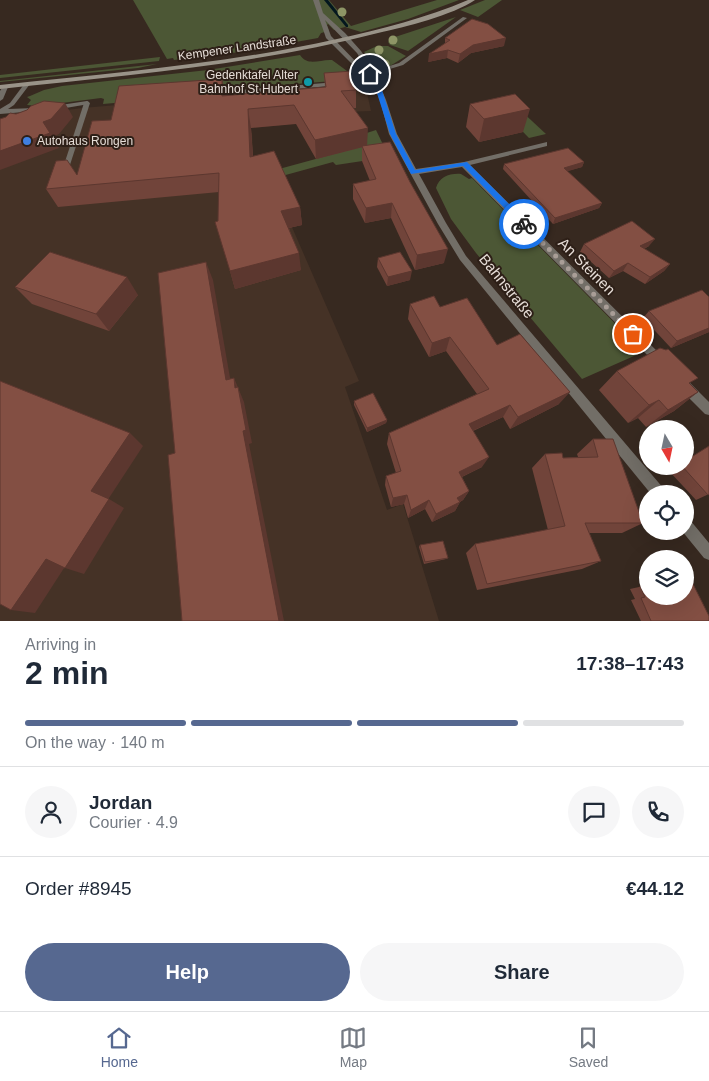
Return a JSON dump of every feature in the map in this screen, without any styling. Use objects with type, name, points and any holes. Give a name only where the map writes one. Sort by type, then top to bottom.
[{"type":"street","points":[[316,0],[327,35],[360,70],[372,77]]},
{"type":"street","name":"Kempener Landstraße","points":[[3,87],[221,63],[333,43],[415,21],[472,0]]},
{"type":"street","name":"Bahnstraße","points":[[322,15],[348,39],[369,67],[383,100],[393,134],[442,224],[463,258],[652,485]]},
{"type":"street","points":[[0,112],[12,104],[27,84]]},
{"type":"street","points":[[0,99],[3,87]]},
{"type":"street","points":[[49,108],[87,104]]},
{"type":"street","points":[[0,112],[40,109]]},
{"type":"street","points":[[413,172],[464,164],[544,144]]},
{"type":"street","name":"An Steinen","points":[[464,164],[666,367]]},
{"type":"street","points":[[680,380],[709,410]]},
{"type":"street","points":[[694,536],[709,554]]},
{"type":"lane","points":[[209,94],[372,77],[400,64],[465,18]]},
{"type":"lane","points":[[65,171],[87,104]]},
{"type":"shaded area","points":[[365,84],[371,111],[343,112],[313,122],[240,129],[240,135],[252,133],[254,175],[268,172],[359,381],[345,387],[387,510],[403,504],[439,621],[0,621],[0,123],[45,113],[82,108]]},
{"type":"green space","points":[[133,0],[329,0],[351,26],[437,0],[459,0],[408,19],[361,32],[345,27],[334,30],[328,24],[329,31],[321,33],[318,38],[240,52],[174,60],[173,58],[167,59]]},
{"type":"green space","points":[[485,0],[502,0],[478,17],[460,10]]},
{"type":"green space","points":[[456,17],[408,51],[390,45],[388,42],[392,38]]},
{"type":"green space","points":[[377,46],[388,46],[406,56],[390,66],[376,65],[364,52]]},
{"type":"green space","points":[[300,55],[303,59],[310,62],[332,60],[358,79],[194,92],[193,96],[103,104],[104,99],[101,98],[38,106],[27,105],[31,100],[27,97],[44,90],[62,86],[208,70]]},
{"type":"green space","points":[[160,57],[159,61],[0,78],[0,75]]},
{"type":"green space","points":[[157,64],[138,68],[0,82],[0,81]]},
{"type":"green space","points":[[506,97],[546,134],[529,138],[492,100]]},
{"type":"green space","points":[[376,130],[389,157],[336,165],[333,162],[271,179],[268,172],[345,151],[339,142]]},
{"type":"green space","points":[[453,174],[461,174],[469,179],[472,178],[643,352],[582,379],[476,253],[451,219],[436,188],[442,178]]},
{"type":"building","points":[[472,19],[488,24],[506,38],[473,45],[460,54],[448,50],[429,54],[450,40],[445,38]]},
{"type":"building","points":[[353,71],[356,90],[341,91],[368,128],[315,140],[294,105],[248,109],[250,157],[274,151],[300,207],[281,211],[299,253],[230,271],[215,222],[218,221],[219,173],[46,189],[56,161],[67,160],[77,175],[92,121],[111,120],[119,86],[222,79],[222,96],[326,87],[324,73]]},
{"type":"building","points":[[515,94],[530,109],[484,119],[470,104]]},
{"type":"building","points":[[44,101],[65,103],[51,119],[43,122],[50,133],[0,151],[0,119],[10,113],[16,114],[27,110],[31,106]]},
{"type":"building","points":[[390,142],[448,249],[417,255],[392,203],[366,208],[353,184],[376,179],[362,146]]},
{"type":"building","points":[[568,148],[584,162],[564,168],[602,203],[555,218],[504,164]]},
{"type":"building","points":[[632,221],[655,239],[640,246],[670,264],[650,277],[628,263],[614,271],[584,244]]},
{"type":"building","points":[[50,252],[127,277],[96,314],[15,287]]},
{"type":"building","points":[[400,252],[412,271],[388,277],[378,258]]},
{"type":"building","points":[[206,262],[226,380],[234,378],[235,388],[238,387],[246,430],[243,431],[279,621],[182,621],[168,455],[175,453],[158,273]]},
{"type":"building","points":[[702,290],[709,297],[709,328],[677,341],[649,311]]},
{"type":"building","points":[[434,296],[440,307],[467,298],[497,345],[520,334],[570,392],[518,417],[510,405],[469,424],[489,457],[459,472],[469,491],[457,498],[460,502],[436,514],[429,500],[411,510],[407,495],[393,498],[386,476],[401,471],[389,433],[489,389],[450,337],[432,343],[410,304]]},
{"type":"building","points":[[660,348],[668,349],[698,378],[689,383],[698,392],[668,410],[659,400],[649,405],[617,371]]},
{"type":"building","points":[[0,381],[130,433],[91,491],[109,499],[65,568],[46,559],[11,610],[0,604]]},
{"type":"building","points":[[373,393],[387,420],[367,428],[354,401]]},
{"type":"building","points":[[593,439],[613,439],[639,512],[639,523],[585,523],[601,561],[487,584],[475,544],[565,526],[545,454],[562,453],[563,458],[598,457]]},
{"type":"building","points":[[709,446],[708,495],[690,475],[694,475],[694,455]]},
{"type":"building","points":[[443,541],[448,558],[425,562],[420,545]]},
{"type":"building","points":[[694,586],[709,616],[709,621],[651,621],[644,605],[694,605]]},
{"type":"waterway","points":[[326,0],[347,26]]},
{"type":"way so far","points":[[524,224],[633,334]]},
{"type":"place","name":"Gedenktafel Alter Bahnhof St Hubert","points":[[308,82]]},
{"type":"place","name":"Autohaus Rongen","points":[[27,141]]},
{"type":"route","points":[[370,74],[383,100],[393,134],[413,172],[464,164],[524,224]]}]
